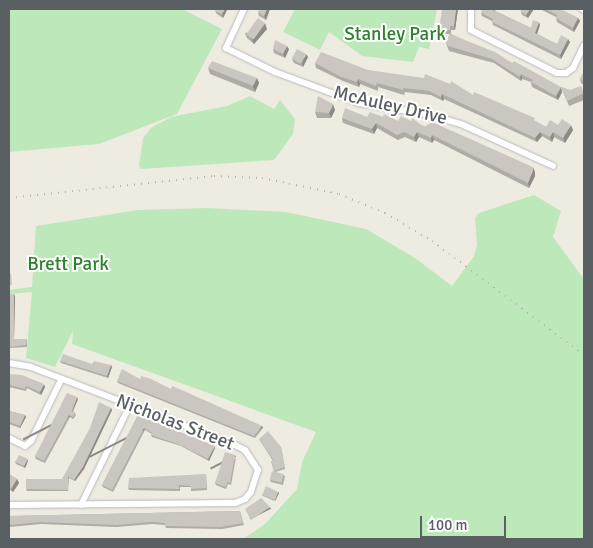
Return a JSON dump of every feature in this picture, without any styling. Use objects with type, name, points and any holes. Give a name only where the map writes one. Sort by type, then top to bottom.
[{"type":"street","name":"McAuley Drive","points":[[244,9],[226,48],[275,72],[359,103],[426,114],[460,124],[553,166]]},
{"type":"street","points":[[471,9],[471,30],[557,73],[566,73],[571,69],[584,45]]},
{"type":"street","name":"Nicholas Street","points":[[9,363],[31,367],[246,450],[258,470],[251,492],[240,501],[216,504],[9,505]]},
{"type":"street","points":[[9,438],[25,446],[31,441],[61,380]]},
{"type":"street","points":[[81,506],[130,405]]},
{"type":"green space","points":[[9,9],[182,9],[222,29],[177,114],[99,144],[9,152]]},
{"type":"green space","name":"Stanley Park","points":[[295,9],[437,9],[429,49],[419,47],[413,62],[362,56],[329,32],[320,50],[283,32]]},
{"type":"green space","points":[[250,96],[274,109],[280,100],[295,119],[293,134],[274,160],[141,169],[139,166],[143,138],[151,128],[171,117],[227,106]]},
{"type":"green space","name":"Brett Park","points":[[534,195],[561,211],[553,237],[584,279],[584,539],[237,539],[246,537],[265,524],[297,489],[302,462],[316,432],[72,344],[73,331],[55,367],[26,358],[32,292],[9,294],[9,290],[32,287],[36,226],[138,210],[208,208],[286,212],[366,229],[415,258],[452,286],[474,256],[477,245],[475,218],[479,213]]},
{"type":"building","points":[[216,9],[225,9],[222,14],[215,11]]},
{"type":"building","points":[[260,9],[267,9],[264,16],[258,12]]},
{"type":"building","points":[[442,9],[456,9],[454,26],[450,26],[450,30],[439,30]]},
{"type":"building","points":[[483,9],[493,9],[531,28],[533,20],[539,22],[535,33],[557,44],[561,35],[568,39],[560,55],[492,22],[493,19],[481,13]]},
{"type":"building","points":[[522,9],[530,9],[526,15],[521,11]]},
{"type":"building","points":[[546,9],[560,9],[578,18],[573,28],[556,18],[557,15]]},
{"type":"building","points":[[258,18],[265,23],[254,39],[246,34]]},
{"type":"building","points":[[450,34],[495,52],[512,63],[514,61],[561,87],[556,96],[531,82],[533,80],[521,74],[520,77],[492,59],[448,46],[446,43]]},
{"type":"building","points":[[275,40],[287,46],[283,54],[273,49]]},
{"type":"building","points":[[297,49],[306,54],[300,63],[292,59]]},
{"type":"building","points":[[321,52],[368,70],[424,78],[425,74],[450,84],[451,81],[473,95],[474,92],[535,118],[534,120],[546,127],[550,120],[558,125],[562,119],[571,125],[563,138],[553,132],[550,137],[540,132],[535,138],[442,94],[441,97],[429,91],[403,88],[403,90],[377,83],[376,86],[358,79],[357,82],[341,77],[315,63]]},
{"type":"building","points":[[212,61],[257,78],[253,86],[208,68]]},
{"type":"building","points":[[584,71],[584,82],[580,79]]},
{"type":"building","points":[[581,86],[584,93],[567,101],[561,87],[570,90]]},
{"type":"building","points":[[318,96],[333,104],[329,113],[315,112]]},
{"type":"building","points":[[345,108],[367,117],[370,112],[383,117],[384,114],[398,121],[401,116],[411,121],[412,118],[424,127],[432,122],[533,167],[533,171],[528,183],[432,135],[431,138],[417,132],[414,137],[404,132],[397,135],[376,123],[372,129],[342,118]]},
{"type":"building","points":[[11,273],[12,285],[9,285],[9,274]]},
{"type":"building","points":[[9,294],[14,294],[14,339],[27,339],[26,345],[9,347]]},
{"type":"building","points":[[63,354],[92,364],[94,361],[111,365],[107,376],[60,361]]},
{"type":"building","points":[[122,369],[140,379],[141,376],[151,379],[171,389],[172,386],[262,426],[254,436],[117,381]]},
{"type":"building","points":[[9,374],[22,375],[44,384],[40,392],[26,386],[25,389],[9,385]]},
{"type":"building","points":[[67,393],[77,397],[72,411],[75,413],[73,417],[69,415],[44,461],[35,456]]},
{"type":"building","points":[[99,402],[111,408],[83,467],[74,480],[68,476],[68,490],[26,489],[26,479],[62,479],[90,428]]},
{"type":"building","points":[[9,411],[25,415],[20,426],[9,422]]},
{"type":"building","points":[[138,415],[215,446],[208,459],[180,445],[151,435],[152,433],[144,428],[112,490],[102,485]]},
{"type":"building","points":[[268,431],[281,447],[285,467],[274,471],[271,461],[274,461],[259,439]]},
{"type":"building","points":[[225,452],[235,455],[230,483],[227,482],[226,487],[215,483]]},
{"type":"building","points":[[19,455],[28,459],[24,466],[15,462]]},
{"type":"building","points":[[272,471],[284,474],[281,483],[270,480]]},
{"type":"building","points":[[9,474],[17,479],[11,489],[9,487]]},
{"type":"building","points":[[206,474],[206,488],[191,489],[191,486],[179,485],[179,489],[128,488],[129,478]]},
{"type":"building","points":[[266,486],[278,492],[275,500],[262,495]]},
{"type":"building","points":[[261,498],[270,507],[251,520],[245,509]]},
{"type":"building","points":[[240,511],[243,523],[221,527],[165,526],[165,523],[152,522],[116,525],[40,522],[9,525],[9,516]]},
{"type":"railway","points":[[9,198],[214,176],[262,178],[339,194],[385,213],[432,241],[584,355]]}]
